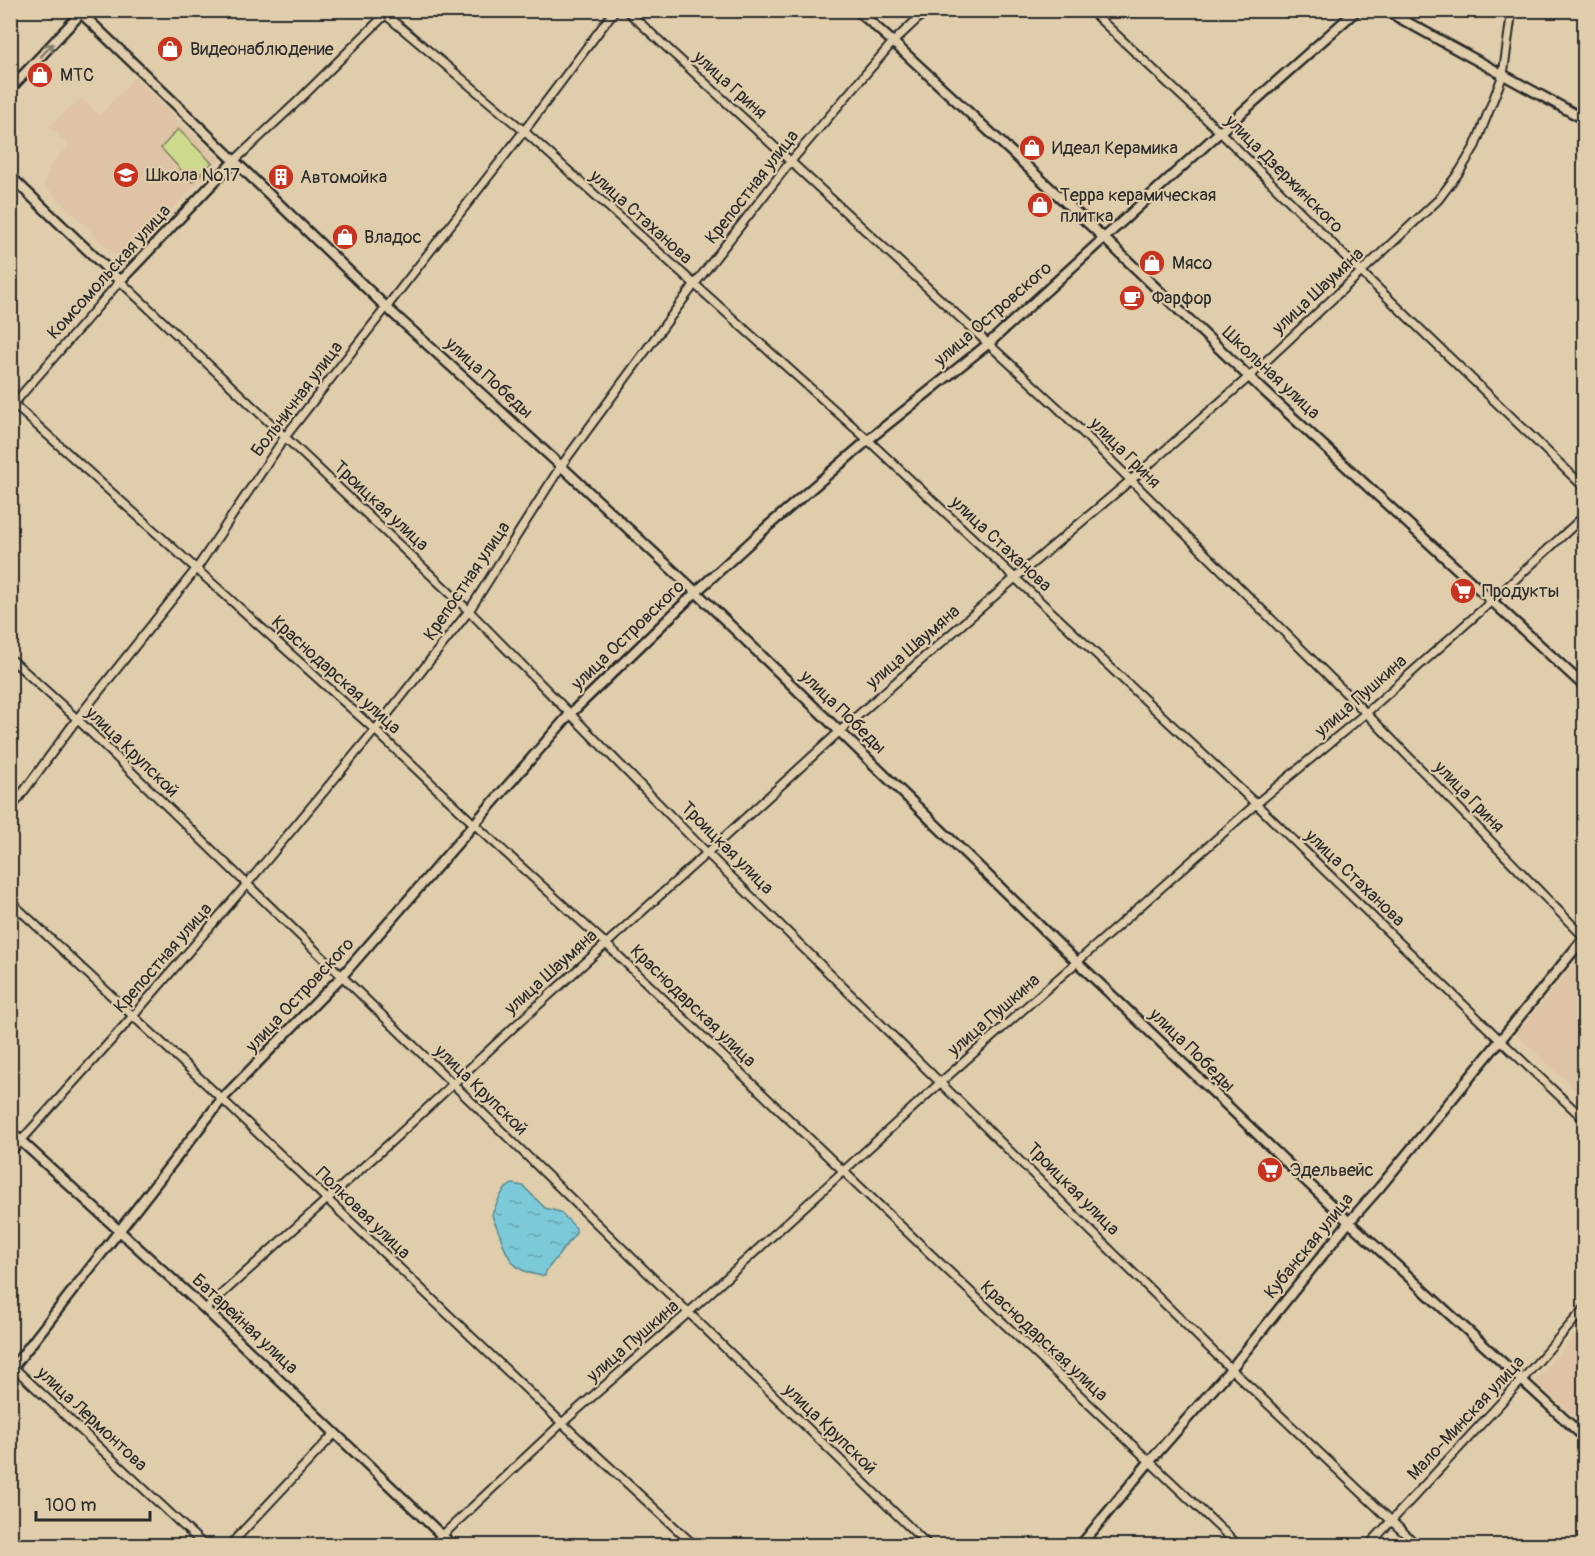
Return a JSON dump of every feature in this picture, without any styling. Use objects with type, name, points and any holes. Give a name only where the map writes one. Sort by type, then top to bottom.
[{"type":"street","name":"Больничная улица","points":[[10,810],[77,719],[197,568],[285,437],[524,131],[615,10]]},
{"type":"street","name":"улица Гриня","points":[[626,10],[1057,406],[1366,713],[1584,938]]},
{"type":"street","name":"Школьная улица","points":[[857,10],[1249,377],[1584,686]]},
{"type":"street","name":"Крепостная улица","points":[[10,1153],[247,884],[375,730],[468,611],[561,466],[694,285],[791,161],[893,42],[927,10]]},
{"type":"street","name":"улица Дзержинского","points":[[1090,10],[1220,132],[1584,487]]},
{"type":"street","name":"улица Островского","points":[[12,1367],[222,1098],[342,976],[570,714],[768,526],[868,440],[988,344],[1357,10]]},
{"type":"street","points":[[1385,10],[1584,119]]},
{"type":"street","name":"улица Шаумяна","points":[[205,1309],[840,731],[1249,377],[1438,200],[1475,146],[1503,75],[1512,10]]},
{"type":"street","points":[[10,89],[81,11]]},
{"type":"street","name":"улица Победы","points":[[81,11],[386,307],[696,592],[1349,1222],[1584,1437]]},
{"type":"street","name":"улица Стаханова","points":[[385,12],[524,131],[868,440],[1256,804],[1584,1119]]},
{"type":"street","name":"Комсомольская улица","points":[[12,404],[120,281],[234,161],[297,102],[385,12]]},
{"type":"street","name":"Троицкая улица","points":[[10,176],[468,611],[707,852],[1231,1369],[1418,1545]]},
{"type":"street","name":"Краснодарская улица","points":[[12,404],[197,568],[605,943],[1239,1545]]},
{"type":"street","name":"улица Пушкина","points":[[431,1545],[562,1423],[688,1313],[941,1082],[1256,804],[1366,713],[1584,516]]},
{"type":"street","name":"улица Крупской","points":[[10,658],[77,719],[929,1545]]},
{"type":"street","name":"Полковая улица","points":[[10,901],[222,1098],[562,1423],[695,1545]]},
{"type":"street","name":"Кубанская улица","points":[[1080,1545],[1231,1369],[1349,1222],[1584,938]]},
{"type":"street","name":"Батарейная улица","points":[[10,1131],[205,1309],[453,1545]]},
{"type":"street","name":"Мало-Минская улица","points":[[1368,1545],[1522,1380],[1584,1309]]},
{"type":"street","name":"улица Лермонтова","points":[[12,1367],[205,1545]]},
{"type":"street","points":[[230,1545],[335,1432]]},
{"type":"shaded area","name":"Школа №17","points":[[134,78],[220,160],[121,261],[44,185],[50,166],[69,146],[49,127],[81,98],[100,115]]},
{"type":"shaded area","points":[[1584,953],[1584,1098],[1516,1034]]},
{"type":"shaded area","points":[[1584,1325],[1584,1426],[1535,1381]]},
{"type":"green space","points":[[178,129],[212,163],[192,182],[161,148]]},
{"type":"water","points":[[513,1184],[523,1186],[545,1208],[560,1212],[576,1228],[576,1233],[546,1271],[545,1276],[531,1274],[514,1264],[505,1249],[493,1219],[492,1214],[500,1197],[505,1189]]},
{"type":"place","name":"Видеонаблюдение","points":[[170,49]]},
{"type":"place","name":"МТС","points":[[40,75]]},
{"type":"place","name":"Идеал Керамика","points":[[1032,148]]},
{"type":"place","name":"Школа №17","points":[[126,175]]},
{"type":"place","name":"Автомойка","points":[[281,177]]},
{"type":"place","name":"Терра керамическая плитка","points":[[1040,205]]},
{"type":"place","name":"Владос","points":[[345,237]]},
{"type":"place","name":"Мясо","points":[[1152,263]]},
{"type":"place","name":"Фарфор","points":[[1132,298]]},
{"type":"place","name":"Продукты","points":[[1463,591]]},
{"type":"place","name":"Эдельвейс","points":[[1270,1170]]}]
